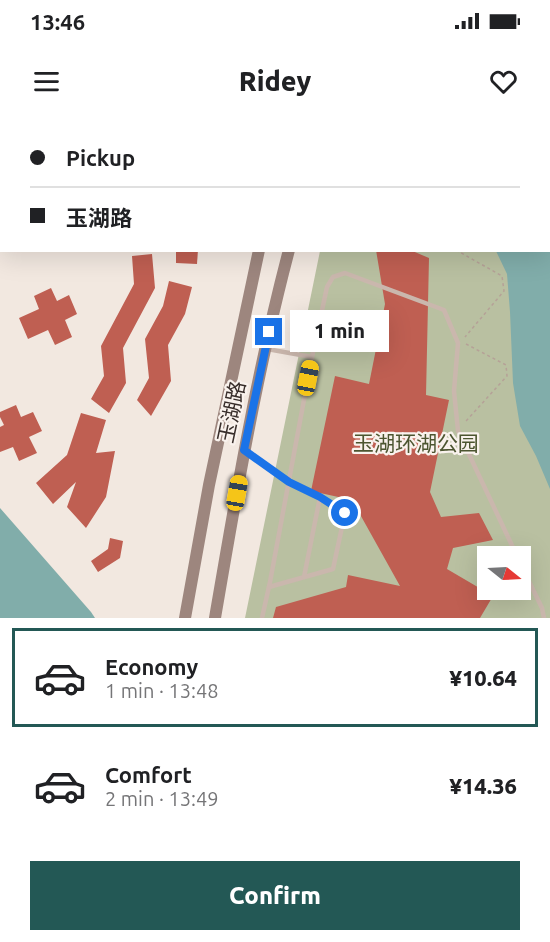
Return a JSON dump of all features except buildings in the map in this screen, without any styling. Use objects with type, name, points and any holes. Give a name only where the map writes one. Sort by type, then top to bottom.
[{"type":"main road","name":"玉湖路","points":[[185,618],[209,485],[259,252]]},
{"type":"main road","name":"玉湖路","points":[[215,618],[244,450],[272,315],[288,252]]},
{"type":"lane","points":[[262,618],[327,287],[333,277],[345,273],[444,310],[458,343],[454,391],[458,431],[513,546]]},
{"type":"lane","points":[[265,349],[312,357]]},
{"type":"lane","points":[[244,450],[289,482],[320,497],[345,513],[333,569],[269,587]]},
{"type":"lane","points":[[304,577],[320,497]]},
{"type":"lane","points":[[531,586],[542,608],[544,618]]},
{"type":"path","points":[[458,431],[507,376],[506,365],[465,344],[464,337],[504,291],[502,276],[460,252]]},
{"type":"green space","name":"玉湖环湖公园","points":[[320,252],[550,252],[550,618],[245,618]]},
{"type":"water","points":[[496,252],[550,252],[550,489],[520,426],[513,383],[507,274]]},
{"type":"water","points":[[0,508],[91,612],[95,618],[0,618]]},
{"type":"route","points":[[269,332],[244,450],[289,482],[320,497],[345,513]]}]
